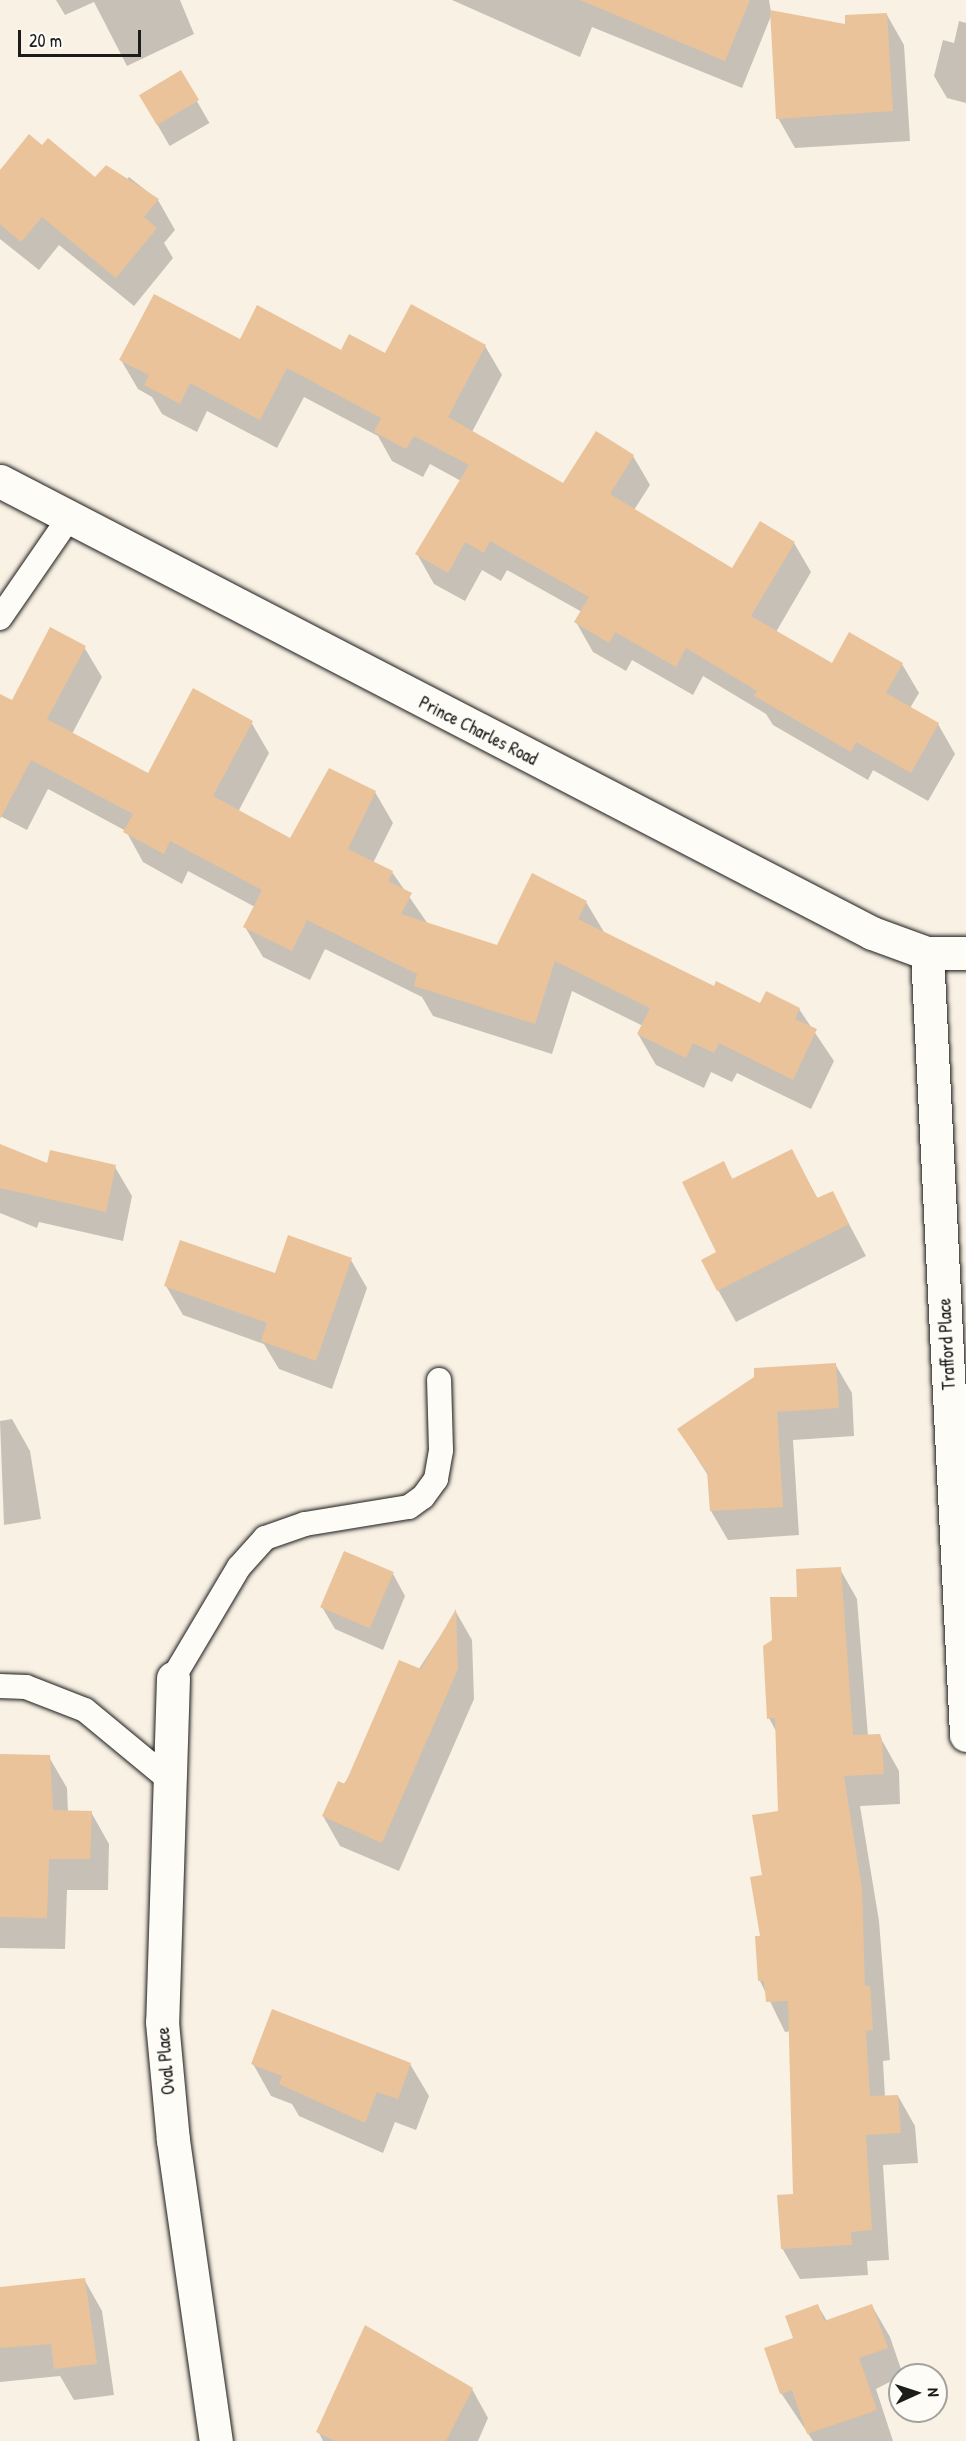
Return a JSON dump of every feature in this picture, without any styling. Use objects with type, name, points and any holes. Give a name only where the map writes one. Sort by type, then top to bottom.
[{"type":"street","name":"Prince Charles Road","points":[[0,481],[67,521],[872,933],[927,953],[966,953]]},
{"type":"street","name":"Trafford Place","points":[[927,953],[966,1735]]},
{"type":"street","name":"Oval Place","points":[[173,1678],[172,1782],[162,2022],[173,2140],[216,2441]]},
{"type":"lane","points":[[0,618],[67,521]]},
{"type":"lane","points":[[173,1678],[239,1567],[265,1539],[305,1524],[410,1507],[423,1497],[436,1479],[441,1450],[439,1380]]},
{"type":"lane","points":[[0,1686],[26,1687],[85,1710],[172,1782]]},
{"type":"building","points":[[580,0],[750,0],[725,61]]},
{"type":"building","points":[[770,10],[845,24],[845,15],[887,13],[893,111],[776,119]]},
{"type":"building","points":[[181,70],[199,100],[157,125],[139,95]]},
{"type":"building","points":[[29,134],[42,145],[48,138],[95,177],[106,165],[159,199],[144,217],[157,228],[116,278],[42,217],[21,242],[0,224],[0,170]]},
{"type":"building","points":[[154,294],[240,339],[257,305],[341,350],[349,334],[385,353],[411,304],[486,345],[448,417],[563,483],[596,431],[634,455],[610,494],[732,568],[760,521],[795,542],[751,616],[832,663],[849,632],[903,663],[886,693],[939,723],[911,773],[856,742],[851,752],[754,696],[757,691],[686,648],[676,667],[615,632],[609,643],[574,622],[589,597],[490,541],[484,553],[465,542],[448,573],[415,554],[469,465],[414,436],[406,449],[374,432],[381,418],[287,368],[260,420],[190,383],[180,404],[144,385],[149,375],[119,360]]},
{"type":"building","points":[[50,627],[86,646],[47,719],[148,773],[193,688],[253,721],[213,796],[290,838],[329,768],[376,791],[348,849],[393,871],[388,881],[412,893],[401,914],[497,945],[532,873],[587,901],[578,919],[714,986],[716,981],[760,1003],[766,991],[800,1008],[795,1019],[817,1029],[793,1080],[719,1043],[714,1053],[693,1043],[686,1058],[637,1034],[650,1008],[555,961],[535,1024],[414,986],[417,974],[307,920],[292,951],[243,927],[262,890],[170,841],[164,854],[123,832],[133,814],[31,760],[0,819],[0,694],[12,700]]},
{"type":"building","points":[[0,1144],[47,1163],[50,1150],[116,1165],[106,1212],[0,1188]]},
{"type":"building","points":[[792,1149],[817,1198],[833,1191],[849,1224],[717,1291],[701,1260],[716,1252],[682,1182],[724,1161],[732,1179]]},
{"type":"building","points":[[288,1235],[352,1258],[316,1361],[261,1341],[267,1323],[164,1286],[180,1240],[275,1273]]},
{"type":"building","points":[[836,1363],[839,1408],[777,1412],[783,1507],[710,1511],[707,1472],[677,1429],[754,1377],[754,1368]]},
{"type":"building","points":[[344,1551],[394,1572],[370,1628],[320,1607]]},
{"type":"building","points":[[841,1567],[853,1735],[880,1734],[884,1774],[844,1776],[862,1889],[865,1986],[870,1986],[873,2030],[866,2031],[870,2096],[898,2095],[901,2133],[866,2135],[872,2230],[851,2232],[852,2245],[781,2249],[777,2195],[793,2194],[788,2001],[766,2002],[764,1981],[758,1981],[755,1936],[760,1936],[750,1877],[762,1875],[752,1815],[778,1811],[775,1718],[767,1719],[763,1646],[772,1640],[770,1597],[797,1597],[796,1569]]},
{"type":"building","points":[[456,1609],[458,1669],[382,1843],[322,1816],[338,1781],[345,1784],[399,1660],[421,1669]]},
{"type":"building","points":[[0,1754],[50,1755],[53,1810],[92,1811],[90,1859],[49,1859],[47,1918],[0,1917]]},
{"type":"building","points":[[272,2009],[411,2063],[398,2099],[377,2092],[365,2123],[279,2084],[282,2076],[251,2064]]},
{"type":"building","points":[[85,2278],[97,2364],[54,2369],[51,2344],[0,2348],[0,2287]]},
{"type":"building","points":[[818,2304],[824,2321],[872,2304],[888,2348],[859,2358],[877,2410],[807,2434],[792,2390],[780,2394],[764,2348],[793,2338],[785,2316]]},
{"type":"building","points":[[365,2325],[473,2388],[446,2441],[335,2441],[316,2432]]}]
